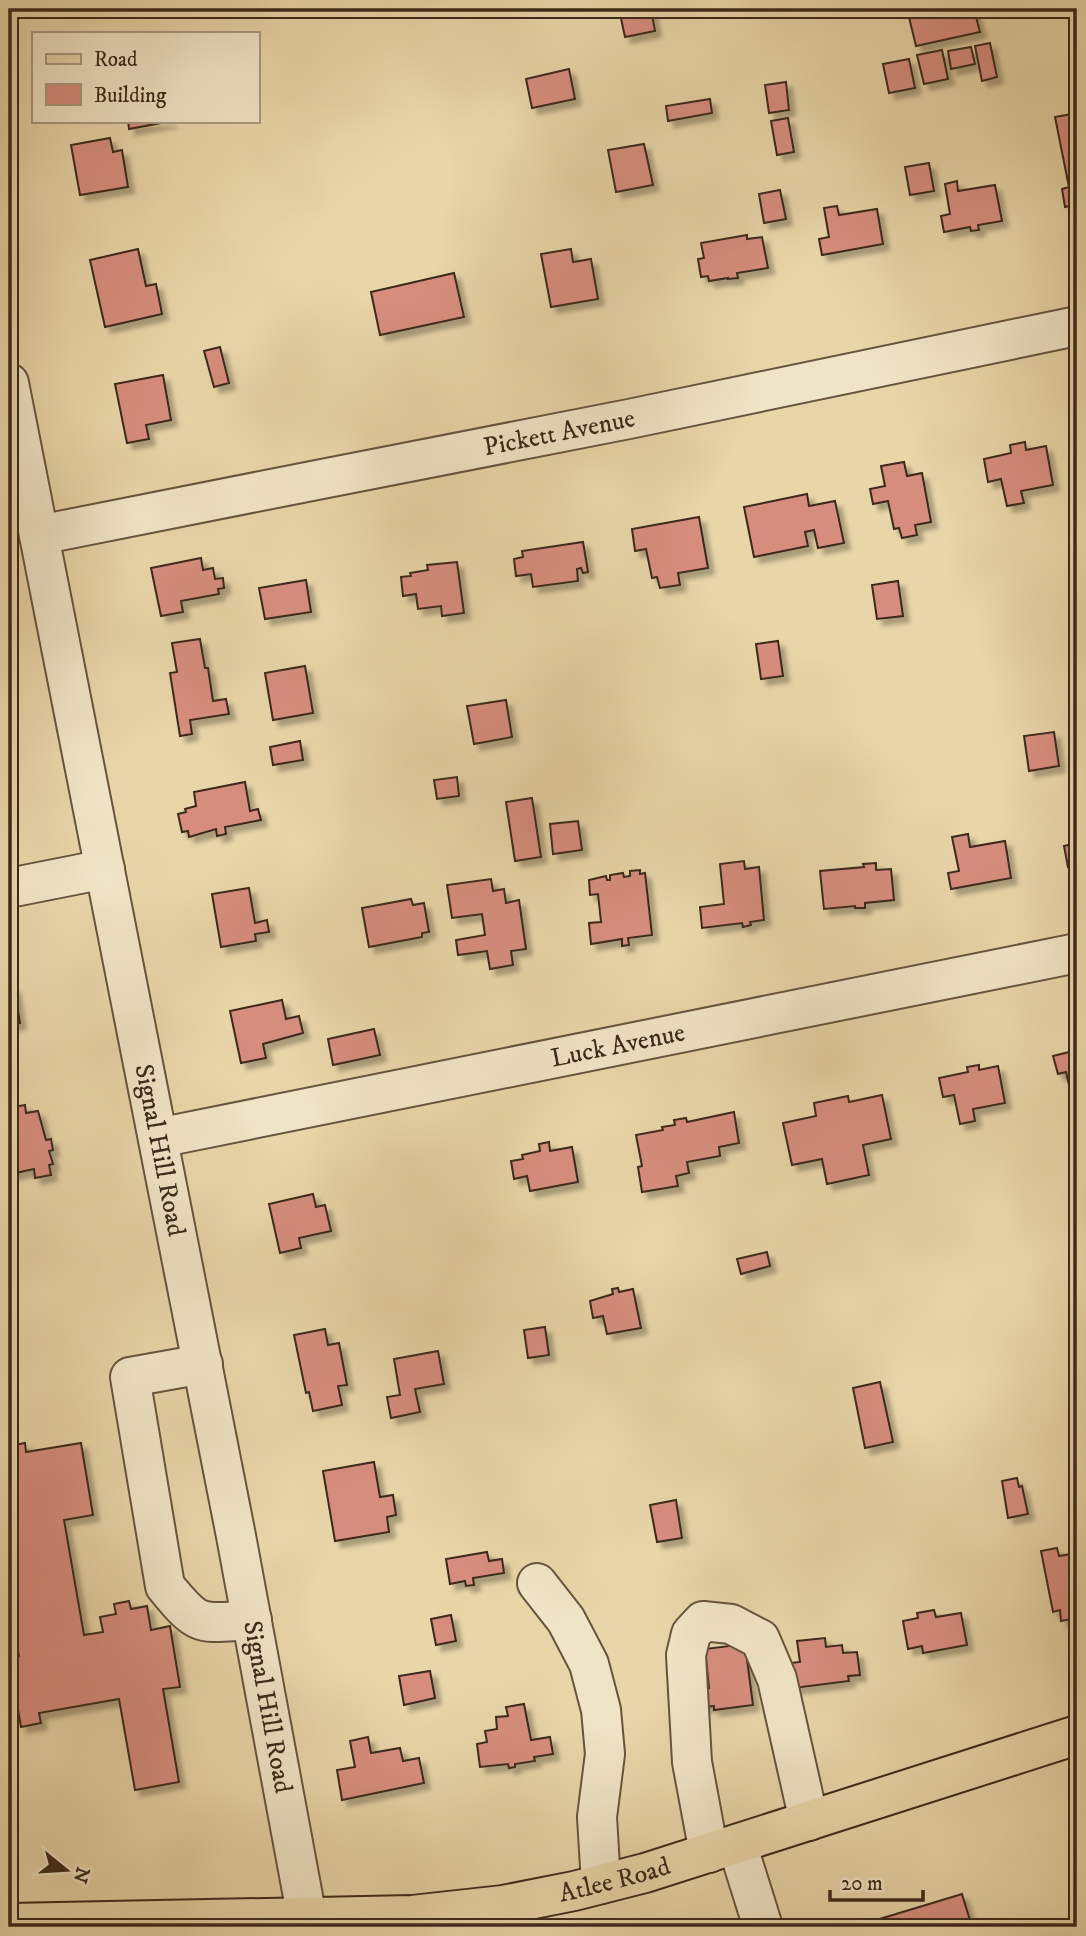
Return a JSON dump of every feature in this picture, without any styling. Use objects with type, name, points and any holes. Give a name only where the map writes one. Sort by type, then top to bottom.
[{"type":"main road","name":"Atlee Road","points":[[9,1923],[307,1918],[391,1921],[503,1905],[601,1884],[723,1848],[1077,1735]]},
{"type":"street","name":"Pickett Avenue","points":[[39,535],[277,486],[630,419],[1077,326]]},
{"type":"street","name":"Signal Hill Road","points":[[9,383],[203,1364],[307,1918]]},
{"type":"street","points":[[9,888],[105,869]]},
{"type":"street","name":"Luck Avenue","points":[[158,1138],[1077,953]]},
{"type":"street","points":[[203,1364],[130,1377],[166,1586],[187,1612],[203,1623],[252,1620]]},
{"type":"street","points":[[537,1583],[566,1620],[589,1664],[601,1710],[605,1754],[597,1817],[601,1884]]},
{"type":"street","points":[[764,1927],[723,1848],[692,1762],[685,1655],[691,1634],[703,1621],[731,1625],[760,1639],[777,1679],[809,1821]]},
{"type":"building","points":[[619,9],[651,9],[655,31],[625,37]]},
{"type":"building","points":[[907,9],[974,9],[980,32],[916,46]]},
{"type":"building","points":[[990,43],[997,77],[982,81],[975,46]]},
{"type":"building","points":[[971,47],[975,64],[951,69],[948,51]]},
{"type":"building","points":[[942,50],[948,79],[924,84],[917,55]]},
{"type":"building","points":[[909,59],[915,88],[889,93],[883,64]]},
{"type":"building","points":[[569,69],[575,99],[532,108],[526,79]]},
{"type":"building","points":[[786,82],[789,110],[769,113],[765,85]]},
{"type":"building","points":[[710,99],[712,113],[668,121],[666,106]]},
{"type":"building","points":[[1077,113],[1075,209],[1074,205],[1065,207],[1062,189],[1069,187],[1055,117]]},
{"type":"building","points":[[788,118],[794,152],[777,155],[771,121]]},
{"type":"building","points":[[128,122],[167,122],[129,129]]},
{"type":"building","points":[[110,138],[113,152],[122,150],[128,187],[80,195],[71,145]]},
{"type":"building","points":[[644,144],[653,185],[616,192],[608,150]]},
{"type":"building","points":[[929,163],[934,191],[910,195],[905,167]]},
{"type":"building","points":[[957,181],[958,191],[995,185],[1002,221],[978,225],[979,230],[971,231],[970,227],[944,232],[941,216],[950,214],[945,184]]},
{"type":"building","points":[[780,190],[786,219],[764,223],[759,194]]},
{"type":"building","points":[[837,206],[839,215],[877,209],[883,244],[822,255],[819,239],[829,237],[824,208]]},
{"type":"building","points":[[747,235],[747,239],[762,237],[768,268],[737,273],[738,278],[709,281],[708,276],[701,277],[698,259],[704,258],[701,243]]},
{"type":"building","points":[[138,249],[146,286],[156,284],[162,314],[105,327],[90,260]]},
{"type":"building","points":[[571,249],[573,262],[591,259],[598,299],[551,307],[541,254]]},
{"type":"building","points":[[454,273],[464,317],[380,335],[371,292]]},
{"type":"building","points":[[220,347],[229,383],[214,387],[204,351]]},
{"type":"building","points":[[163,375],[171,420],[146,425],[149,439],[127,443],[115,384]]},
{"type":"building","points":[[1025,442],[1026,450],[1046,446],[1053,485],[1021,491],[1024,503],[1007,506],[1001,479],[988,482],[984,459],[1011,453],[1010,445]]},
{"type":"building","points":[[904,462],[907,476],[922,473],[931,522],[915,525],[917,535],[902,538],[899,528],[894,529],[888,501],[873,504],[870,489],[885,486],[881,466]]},
{"type":"building","points":[[807,494],[809,506],[835,501],[844,543],[818,548],[814,530],[805,532],[808,546],[754,557],[744,507]]},
{"type":"building","points":[[699,517],[708,568],[678,573],[680,585],[660,588],[657,577],[652,578],[646,549],[635,551],[632,529]]},
{"type":"building","points":[[583,542],[588,572],[583,573],[581,568],[577,569],[578,581],[533,587],[531,574],[516,576],[514,559],[523,557],[522,551]]},
{"type":"building","points":[[201,558],[203,570],[213,568],[215,579],[223,578],[224,588],[218,589],[219,594],[181,601],[183,612],[161,616],[151,568]]},
{"type":"building","points":[[457,562],[464,613],[442,616],[441,606],[418,609],[416,594],[403,596],[401,577],[428,570],[427,565]]},
{"type":"building","points":[[306,580],[311,612],[265,619],[259,588]]},
{"type":"building","points":[[898,581],[903,616],[877,619],[872,585]]},
{"type":"building","points":[[200,639],[213,701],[226,699],[229,714],[190,720],[192,734],[180,736],[170,673],[177,672],[172,643]]},
{"type":"building","points":[[778,641],[783,676],[761,679],[756,644]]},
{"type":"building","points":[[305,666],[313,713],[273,720],[265,673]]},
{"type":"building","points":[[506,700],[512,737],[474,744],[467,706]]},
{"type":"building","points":[[1054,732],[1059,766],[1029,771],[1024,736]]},
{"type":"building","points":[[300,741],[303,760],[273,765],[270,747]]},
{"type":"building","points":[[457,777],[459,796],[437,799],[434,780]]},
{"type":"building","points":[[245,782],[250,811],[258,809],[261,820],[225,827],[226,834],[217,836],[216,829],[189,837],[188,831],[182,832],[178,814],[196,806],[194,792]]},
{"type":"building","points":[[532,798],[541,857],[515,861],[506,802]]},
{"type":"building","points":[[578,821],[582,850],[553,854],[550,824]]},
{"type":"building","points":[[968,834],[970,847],[1005,841],[1011,878],[951,889],[948,873],[959,871],[952,837]]},
{"type":"building","points":[[1077,843],[1077,865],[1068,867],[1064,846]]},
{"type":"building","points":[[744,861],[745,869],[759,867],[764,920],[750,922],[751,925],[743,927],[742,923],[702,928],[700,907],[724,904],[720,864]]},
{"type":"building","points":[[876,863],[876,870],[891,869],[894,900],[865,903],[865,908],[855,906],[824,909],[820,871],[864,867],[863,864]]},
{"type":"building","points":[[640,870],[640,874],[645,873],[652,935],[628,938],[629,945],[622,946],[622,939],[591,944],[589,923],[601,922],[598,894],[590,895],[589,880],[606,876],[607,880],[610,880],[610,875],[623,873],[624,877],[630,876],[630,871]]},
{"type":"building","points":[[491,879],[493,891],[504,889],[506,903],[519,900],[526,949],[511,951],[513,965],[490,969],[487,951],[458,955],[456,940],[485,935],[482,914],[452,918],[447,885]]},
{"type":"building","points":[[249,888],[255,923],[267,920],[269,932],[255,934],[256,941],[221,947],[212,894]]},
{"type":"building","points":[[411,899],[413,905],[424,903],[429,932],[422,933],[422,937],[369,947],[362,908]]},
{"type":"building","points":[[14,987],[20,1023],[9,1025],[9,988]]},
{"type":"building","points":[[282,1000],[286,1019],[299,1016],[303,1033],[263,1044],[266,1058],[241,1063],[230,1011]]},
{"type":"building","points":[[374,1029],[380,1055],[333,1065],[328,1039]]},
{"type":"building","points":[[1077,1050],[1077,1097],[1072,1098],[1066,1072],[1058,1074],[1053,1056]]},
{"type":"building","points":[[979,1065],[979,1070],[998,1066],[1005,1103],[973,1109],[975,1121],[960,1124],[954,1095],[943,1097],[939,1078],[968,1072],[967,1067]]},
{"type":"building","points":[[882,1095],[891,1139],[863,1145],[869,1175],[827,1184],[822,1159],[792,1165],[783,1123],[816,1116],[814,1103],[848,1096],[849,1102]]},
{"type":"building","points":[[25,1105],[26,1113],[38,1111],[46,1140],[51,1139],[51,1175],[35,1178],[34,1169],[11,1174],[9,1108]]},
{"type":"building","points":[[734,1112],[739,1143],[719,1147],[720,1156],[687,1162],[689,1173],[676,1176],[678,1186],[642,1192],[638,1167],[642,1166],[636,1135],[663,1130],[662,1127],[675,1125],[674,1120],[686,1118],[687,1122]]},
{"type":"building","points":[[549,1142],[550,1151],[572,1147],[578,1182],[530,1191],[527,1176],[514,1179],[511,1161],[540,1151],[539,1144]]},
{"type":"building","points":[[313,1194],[316,1207],[325,1205],[331,1231],[299,1238],[301,1248],[280,1253],[269,1204]]},
{"type":"building","points":[[767,1252],[770,1266],[741,1274],[737,1259]]},
{"type":"building","points":[[618,1288],[619,1292],[633,1289],[641,1328],[607,1334],[603,1316],[593,1318],[590,1301],[613,1294],[612,1289]]},
{"type":"building","points":[[545,1327],[549,1355],[528,1358],[524,1330]]},
{"type":"building","points":[[325,1329],[328,1345],[339,1343],[347,1385],[338,1386],[342,1405],[313,1411],[309,1392],[306,1393],[294,1335]]},
{"type":"building","points":[[438,1351],[444,1384],[415,1389],[420,1412],[391,1418],[387,1397],[400,1395],[394,1359]]},
{"type":"building","points":[[880,1382],[893,1442],[865,1448],[853,1388]]},
{"type":"building","points":[[25,1443],[26,1452],[81,1443],[93,1515],[64,1520],[84,1635],[103,1632],[100,1617],[116,1614],[114,1604],[129,1601],[131,1609],[147,1606],[151,1630],[170,1626],[180,1687],[163,1689],[179,1782],[135,1790],[119,1699],[39,1713],[41,1723],[21,1727],[9,1658],[19,1656],[9,1599],[9,1446]]},
{"type":"building","points":[[374,1462],[380,1497],[393,1495],[396,1515],[387,1517],[389,1532],[335,1541],[323,1471]]},
{"type":"building","points":[[1017,1478],[1019,1487],[1022,1486],[1028,1514],[1008,1518],[1002,1481]]},
{"type":"building","points":[[676,1500],[682,1538],[657,1542],[650,1505]]},
{"type":"building","points":[[1057,1548],[1059,1556],[1077,1553],[1077,1618],[1061,1621],[1060,1610],[1053,1612],[1041,1551]]},
{"type":"building","points":[[487,1552],[489,1561],[502,1559],[504,1573],[473,1578],[474,1585],[466,1586],[465,1581],[450,1584],[446,1559]]},
{"type":"building","points":[[934,1610],[936,1617],[961,1613],[967,1645],[923,1653],[922,1646],[908,1649],[903,1621],[918,1618],[917,1613]]},
{"type":"building","points":[[451,1615],[456,1641],[436,1645],[431,1619]]},
{"type":"building","points":[[825,1638],[826,1647],[842,1645],[843,1653],[857,1652],[860,1675],[848,1676],[849,1681],[786,1689],[783,1664],[800,1662],[797,1641]]},
{"type":"building","points":[[745,1644],[753,1705],[714,1710],[714,1706],[699,1707],[697,1689],[709,1688],[705,1649]]},
{"type":"building","points":[[430,1671],[435,1698],[404,1705],[399,1676]]},
{"type":"building","points":[[524,1704],[531,1740],[550,1737],[553,1754],[534,1757],[535,1761],[515,1764],[515,1767],[509,1768],[508,1764],[480,1767],[477,1744],[487,1742],[485,1731],[497,1729],[496,1717],[508,1716],[506,1707]]},
{"type":"building","points":[[368,1737],[371,1753],[400,1748],[403,1761],[419,1758],[424,1783],[342,1800],[337,1770],[355,1767],[350,1741]]},
{"type":"building","points":[[962,1894],[972,1927],[875,1927],[873,1921]]}]
